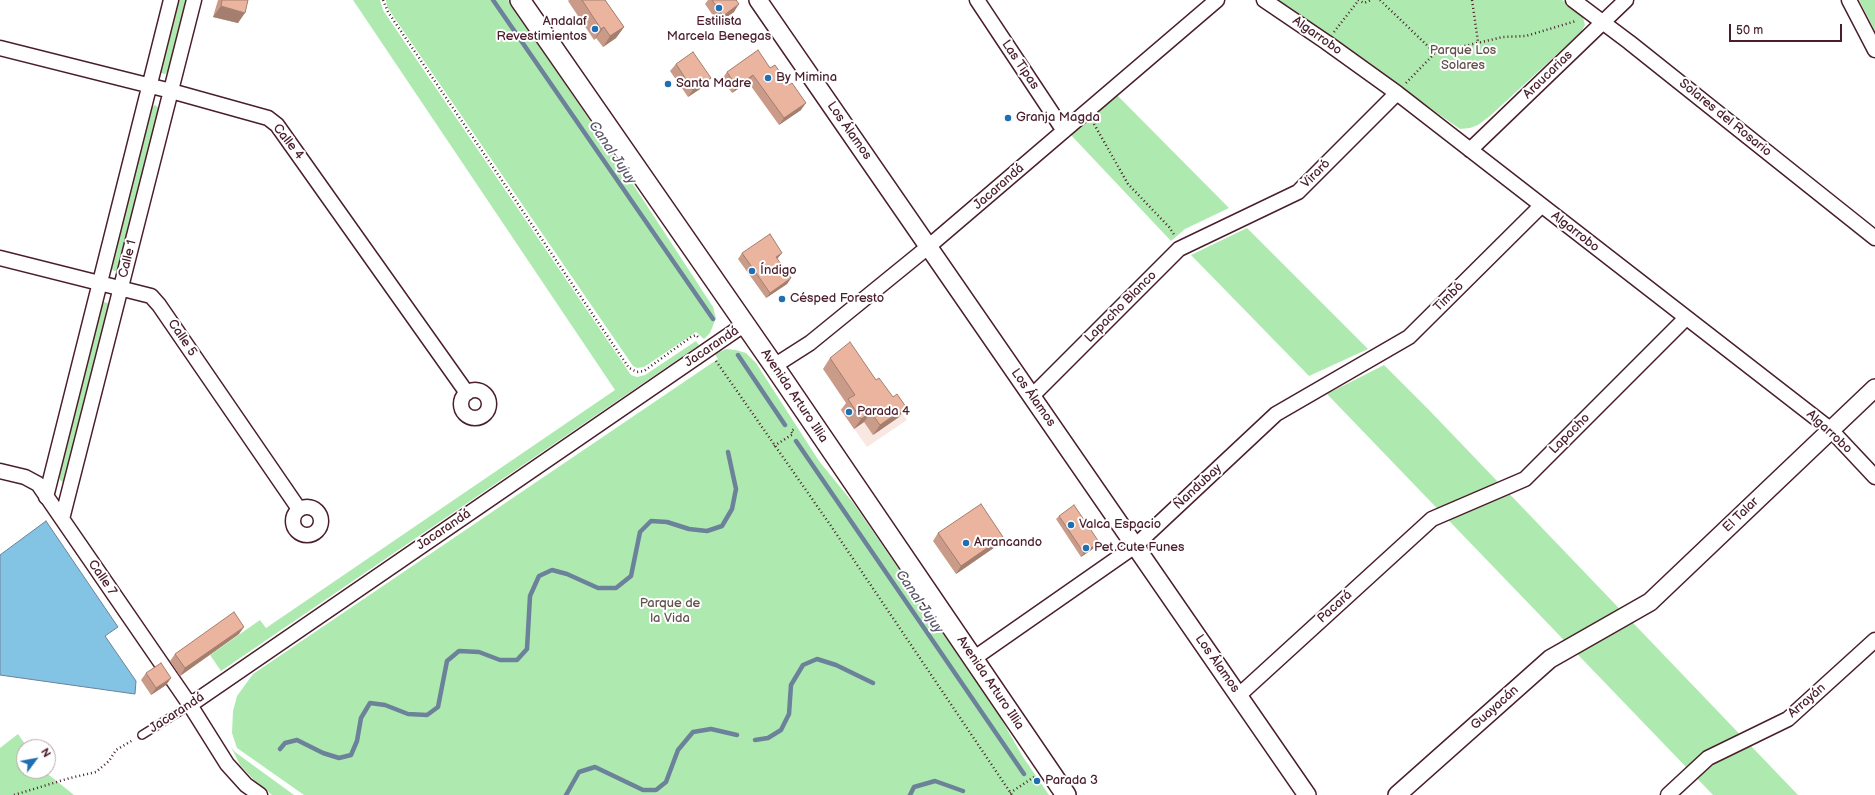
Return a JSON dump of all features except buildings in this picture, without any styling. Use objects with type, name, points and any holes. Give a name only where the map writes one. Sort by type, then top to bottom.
[{"type":"main road","name":"Avenida Arturo Illia","points":[[520,0],[774,366],[1065,794]]},
{"type":"street","name":"Calle 1","points":[[46,496],[172,0]]},
{"type":"street","name":"Calle 1","points":[[62,519],[194,0]]},
{"type":"street","name":"Los Álamos","points":[[758,0],[1307,795]]},
{"type":"street","name":"Las Tipas","points":[[977,0],[1064,131]]},
{"type":"street","name":"Jacarandá","points":[[774,366],[810,343],[928,247],[1217,0]]},
{"type":"street","name":"Algarrobo","points":[[1264,0],[1397,93],[1830,429],[1875,477]]},
{"type":"street","name":"Solares del Rosario","points":[[1573,0],[1636,47],[1875,238]]},
{"type":"street","name":"Araucarias","points":[[1470,150],[1626,0]]},
{"type":"street","points":[[1849,0],[1875,50]]},
{"type":"street","name":"Calle 4","points":[[0,48],[150,85],[268,118],[277,125],[467,393]]},
{"type":"street","name":"Viraró","points":[[1219,230],[1298,192],[1397,93]]},
{"type":"street","name":"Timbó","points":[[1345,374],[1409,337],[1541,206]]},
{"type":"street","name":"Lapacho Blanco","points":[[1032,396],[1179,249],[1219,230]]},
{"type":"street","name":"Calle 5","points":[[0,258],[151,296],[160,304],[299,509]]},
{"type":"street","name":"Lapacho","points":[[1432,519],[1526,478],[1686,318]]},
{"type":"street","name":"Jacarandá","points":[[190,705],[745,324]]},
{"type":"street","name":"Ñandubay","points":[[973,659],[1135,546],[1276,414],[1345,374]]},
{"type":"street","name":"El Talar","points":[[1598,631],[1650,602],[1830,429],[1875,388]]},
{"type":"street","name":"Calle 7","points":[[0,471],[25,477],[38,484],[190,705],[227,764],[246,785],[260,795]]},
{"type":"street","name":"Pacará","points":[[1238,696],[1432,519]]},
{"type":"street","name":"Guayacán","points":[[1398,795],[1550,659],[1598,631]]},
{"type":"street","name":"Arrayán","points":[[1668,795],[1708,758],[1788,718],[1875,640]]},
{"type":"lane","name":"Jacarandá","points":[[142,735],[190,705]]},
{"type":"path","points":[[383,0],[384,6],[392,19],[629,368],[637,372],[644,371],[691,337],[696,336],[708,350],[831,526],[1011,794],[1048,768]]},
{"type":"path","points":[[1326,42],[1358,0],[1364,3],[1371,0]]},
{"type":"path","points":[[1380,0],[1435,53]]},
{"type":"path","points":[[1472,0],[1478,42]]},
{"type":"path","points":[[1397,93],[1435,53],[1503,37],[1526,36],[1575,21],[1602,22]]},
{"type":"path","points":[[1084,113],[1093,123],[1128,184],[1169,227],[1176,237],[1179,249]]},
{"type":"path","points":[[774,446],[793,434],[791,431]]},
{"type":"path","points":[[14,795],[70,778],[96,772],[108,761],[116,750],[142,735]]},
{"type":"shaded area","points":[[880,382],[907,420],[867,447],[840,409]]},
{"type":"green space","points":[[176,0],[186,0],[169,70],[165,74],[161,73],[160,67]]},
{"type":"green space","points":[[353,0],[380,0],[383,10],[391,22],[631,375],[637,377],[645,375],[696,341],[699,345],[221,671],[210,655],[260,620],[266,628],[615,390]]},
{"type":"green space","points":[[386,0],[508,0],[621,166],[713,307],[716,318],[710,333],[704,339],[696,332],[644,367],[637,368],[633,366],[387,7]]},
{"type":"green space","name":"Parque Los Solares","points":[[1276,0],[1562,0],[1582,14],[1585,25],[1581,32],[1490,116],[1478,125],[1460,129]]},
{"type":"green space","points":[[1859,0],[1875,0],[1875,31]]},
{"type":"green space","points":[[1115,93],[1229,208],[1185,229],[1171,241],[1069,133]]},
{"type":"green space","points":[[155,105],[159,108],[118,269],[115,271],[112,270],[111,264],[152,107]]},
{"type":"green space","points":[[1247,228],[1368,349],[1309,376],[1191,255]]},
{"type":"green space","points":[[103,302],[108,303],[108,307],[67,480],[64,483],[60,480],[59,475],[100,306]]},
{"type":"green space","name":"Parque de la Vida","points":[[726,349],[746,353],[756,363],[819,461],[854,504],[968,670],[988,696],[1023,757],[1049,795],[304,795],[237,748],[232,733],[233,711],[237,696],[253,674],[718,359],[715,354]]},
{"type":"green space","points":[[1384,365],[1430,411],[1798,795],[1713,795],[1327,394]]},
{"type":"green space","points":[[18,734],[21,739],[16,739],[16,779],[54,779],[74,795],[0,795],[0,748]]},
{"type":"green space","points":[[231,747],[235,752],[294,795],[272,795],[254,780],[240,765]]},
{"type":"water","points":[[46,521],[118,627],[105,636],[136,681],[135,694],[0,675],[0,555]]},
{"type":"waterway","name":"Canal Jujuy","points":[[493,0],[713,319]]},
{"type":"waterway","name":"Canal Jujuy","points":[[738,355],[785,425]]},
{"type":"waterway","name":"Canal Jujuy","points":[[796,441],[1024,774]]},
{"type":"waterway","points":[[280,749],[285,743],[297,740],[323,753],[339,758],[351,755],[357,741],[361,718],[370,703],[385,705],[408,714],[427,715],[438,707],[447,661],[459,651],[479,652],[500,660],[517,660],[527,649],[530,596],[539,576],[552,570],[567,574],[598,588],[616,588],[631,576],[640,532],[651,521],[667,522],[689,529],[707,531],[722,526],[732,509],[736,489],[728,452]]},
{"type":"waterway","points":[[755,740],[768,738],[781,730],[789,714],[791,685],[803,665],[817,659],[836,665],[873,683]]},
{"type":"waterway","points":[[566,795],[579,772],[595,767],[643,790],[656,790],[666,782],[678,750],[693,732],[711,729],[737,735]]},
{"type":"waterway","points":[[910,795],[914,787],[935,781],[963,791]]},
{"type":"place","name":"Estilista Marcela Benegas","points":[[719,8]]},
{"type":"place","name":"Andalaf Revestimientos","points":[[595,29]]},
{"type":"place","name":"By Mimina","points":[[768,78]]},
{"type":"place","name":"Santa Madre","points":[[668,84]]},
{"type":"place","name":"Granja Magda","points":[[1008,118]]},
{"type":"place","name":"Índigo","points":[[752,271]]},
{"type":"place","name":"Césped Foresto","points":[[782,299]]},
{"type":"place","name":"Parada 4","points":[[849,412]]},
{"type":"place","name":"Valca Espacio","points":[[1071,525]]},
{"type":"place","name":"Arrancando","points":[[966,543]]},
{"type":"place","name":"Pet Cute Funes","points":[[1086,548]]},
{"type":"place","name":"Parada 3","points":[[1037,781]]}]
